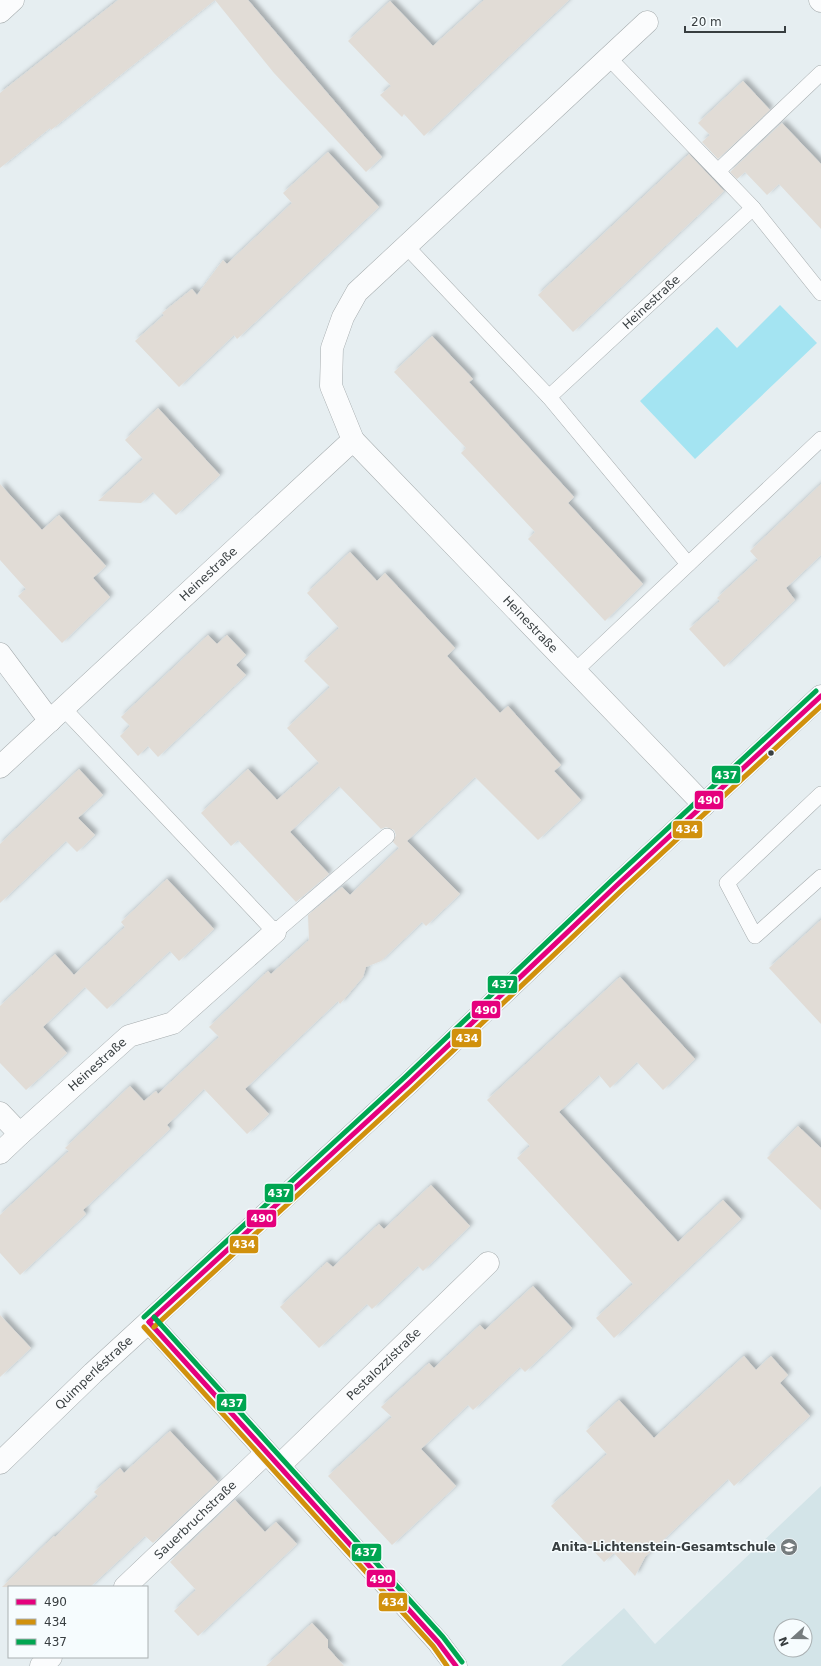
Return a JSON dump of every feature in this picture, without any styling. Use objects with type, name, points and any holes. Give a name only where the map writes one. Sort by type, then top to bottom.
[{"type":"street","points":[[0,12],[13,0]]},
{"type":"street","name":"Heinestraße","points":[[647,22],[357,292],[342,316],[332,348],[331,386],[353,440],[704,805]]},
{"type":"street","name":"Heinestraße","points":[[0,767],[353,440]]},
{"type":"street","points":[[0,654],[57,715]]},
{"type":"street","name":"Quimperléstraße","points":[[0,1463],[93,1373],[410,1082],[821,696]]},
{"type":"street","name":"Heinestraße","points":[[0,1153],[129,1036],[173,1023],[274,932]]},
{"type":"street","points":[[0,1113],[20,1134]]},
{"type":"street","name":"Pestalozzistraße","points":[[272,1460],[488,1262]]},
{"type":"street","points":[[149,1322],[272,1460],[438,1642],[456,1666]]},
{"type":"street","name":"Sauerbruchstraße","points":[[126,1586],[272,1460]]},
{"type":"street","points":[[41,1666],[50,1658]]},
{"type":"lane","points":[[608,57],[753,208],[821,293]]},
{"type":"lane","points":[[718,171],[821,73]]},
{"type":"lane","name":"Heinestraße","points":[[549,397],[753,208]]},
{"type":"lane","points":[[406,247],[549,397],[688,564]]},
{"type":"lane","points":[[575,671],[821,439]]},
{"type":"lane","points":[[57,715],[274,932]]},
{"type":"lane","points":[[821,794],[727,883],[755,936],[821,878]]},
{"type":"lane","name":"Heinestraße","points":[[274,932],[387,836]]},
{"type":"shaded area","points":[[780,305],[817,343],[695,459],[640,401],[717,327],[737,348]]},
{"type":"shaded area","name":"Anita-Lichtenstein-Gesamtschule","points":[[821,1486],[821,1666],[561,1666],[624,1608],[655,1644]]},
{"type":"building","points":[[118,0],[215,0],[51,130],[50,128],[0,168],[0,93]]},
{"type":"building","points":[[215,0],[248,0],[382,157],[366,172],[274,73]]},
{"type":"building","points":[[484,0],[569,0],[424,136],[404,114],[402,117],[380,95],[391,86],[348,41],[390,1],[433,46]]},
{"type":"building","points":[[743,81],[770,110],[718,159],[702,142],[710,135],[698,123]]},
{"type":"building","points":[[782,123],[821,164],[821,229],[779,184],[767,195],[745,172],[737,179],[730,172]]},
{"type":"building","points":[[328,152],[379,207],[237,339],[234,335],[179,387],[135,341],[164,315],[162,313],[192,289],[197,295],[223,260],[227,264],[292,203],[283,193]]},
{"type":"building","points":[[689,154],[724,191],[573,332],[538,295]]},
{"type":"building","points":[[432,336],[473,379],[469,382],[574,497],[568,503],[643,584],[605,621],[528,539],[535,532],[461,453],[466,448],[394,372]]},
{"type":"building","points":[[158,408],[220,475],[176,515],[153,492],[141,503],[98,501],[143,459],[125,440]]},
{"type":"building","points":[[0,484],[42,530],[59,515],[106,566],[93,578],[110,597],[62,643],[18,596],[26,589],[0,560]]},
{"type":"building","points":[[821,484],[821,555],[786,588],[795,600],[724,667],[689,629],[720,601],[717,598],[758,560],[750,551]]},
{"type":"building","points":[[350,552],[377,581],[385,573],[455,648],[447,656],[500,713],[508,706],[561,765],[554,771],[581,800],[538,840],[475,777],[407,841],[460,894],[426,926],[422,922],[381,961],[366,967],[363,977],[340,1004],[338,1001],[245,1089],[269,1114],[247,1134],[204,1089],[167,1125],[170,1129],[83,1210],[86,1214],[20,1275],[0,1253],[0,1215],[69,1151],[65,1148],[130,1086],[144,1101],[156,1091],[158,1094],[219,1037],[209,1027],[268,971],[271,974],[309,940],[308,915],[342,887],[350,895],[399,848],[393,842],[396,835],[394,830],[386,827],[381,829],[339,786],[290,832],[329,874],[296,902],[238,840],[231,846],[201,813],[248,769],[277,800],[319,763],[287,728],[330,687],[304,661],[339,628],[307,593]]},
{"type":"building","points":[[208,635],[217,644],[227,635],[246,655],[236,665],[246,675],[158,757],[148,746],[138,756],[120,736],[130,726],[121,717]]},
{"type":"building","points":[[79,769],[103,795],[78,818],[95,835],[77,852],[66,841],[0,903],[0,844]]},
{"type":"building","points":[[167,879],[214,929],[179,961],[170,951],[107,1009],[85,987],[43,1027],[67,1053],[26,1090],[0,1063],[0,1006],[55,954],[74,975],[125,927],[121,922]]},
{"type":"building","points":[[821,920],[821,1024],[769,968]]},
{"type":"building","points":[[620,977],[695,1059],[663,1090],[637,1062],[610,1088],[599,1075],[559,1112],[678,1242],[723,1200],[741,1219],[614,1338],[596,1318],[633,1284],[517,1158],[530,1146],[487,1100]]},
{"type":"building","points":[[798,1126],[821,1148],[821,1210],[767,1158]]},
{"type":"building","points":[[431,1185],[470,1226],[423,1271],[418,1266],[372,1309],[367,1304],[319,1348],[280,1307],[327,1262],[333,1267],[379,1224],[384,1229]]},
{"type":"building","points":[[533,1286],[572,1328],[525,1372],[520,1367],[473,1410],[468,1405],[421,1449],[456,1486],[392,1545],[328,1476],[392,1417],[381,1407],[429,1363],[434,1368],[480,1325],[485,1330]]},
{"type":"building","points":[[0,1315],[31,1348],[0,1377]]},
{"type":"building","points":[[744,1356],[756,1370],[771,1356],[788,1375],[780,1383],[810,1416],[734,1486],[728,1479],[645,1557],[635,1576],[614,1553],[604,1562],[551,1506],[607,1454],[586,1431],[619,1400],[654,1438]]},
{"type":"building","points":[[170,1431],[218,1482],[153,1543],[145,1536],[91,1586],[2,1587],[54,1536],[55,1537],[98,1496],[94,1492],[120,1468],[124,1473]]},
{"type":"building","points":[[235,1500],[265,1532],[276,1522],[297,1544],[198,1636],[174,1611],[196,1590],[170,1562]]},
{"type":"building","points":[[312,1623],[328,1640],[328,1648],[344,1666],[266,1666]]},
{"type":"transit line","name":"437","points":[[144,1317],[405,1077],[611,881],[816,691]]},
{"type":"transit line","name":"490","points":[[149,1322],[410,1082],[616,886],[821,696]]},
{"type":"transit line","name":"434","points":[[154,1327],[415,1087],[621,891],[821,706]]},
{"type":"transit line","name":"437","points":[[154,1317],[443,1637],[462,1662]]},
{"type":"transit line","name":"490","points":[[149,1322],[438,1642],[456,1666]]},
{"type":"transit line","name":"434","points":[[144,1327],[433,1646],[447,1666]]},
{"type":"place","name":"Anita-Lichtenstein-Gesamtschule","points":[[789,1547]]}]
